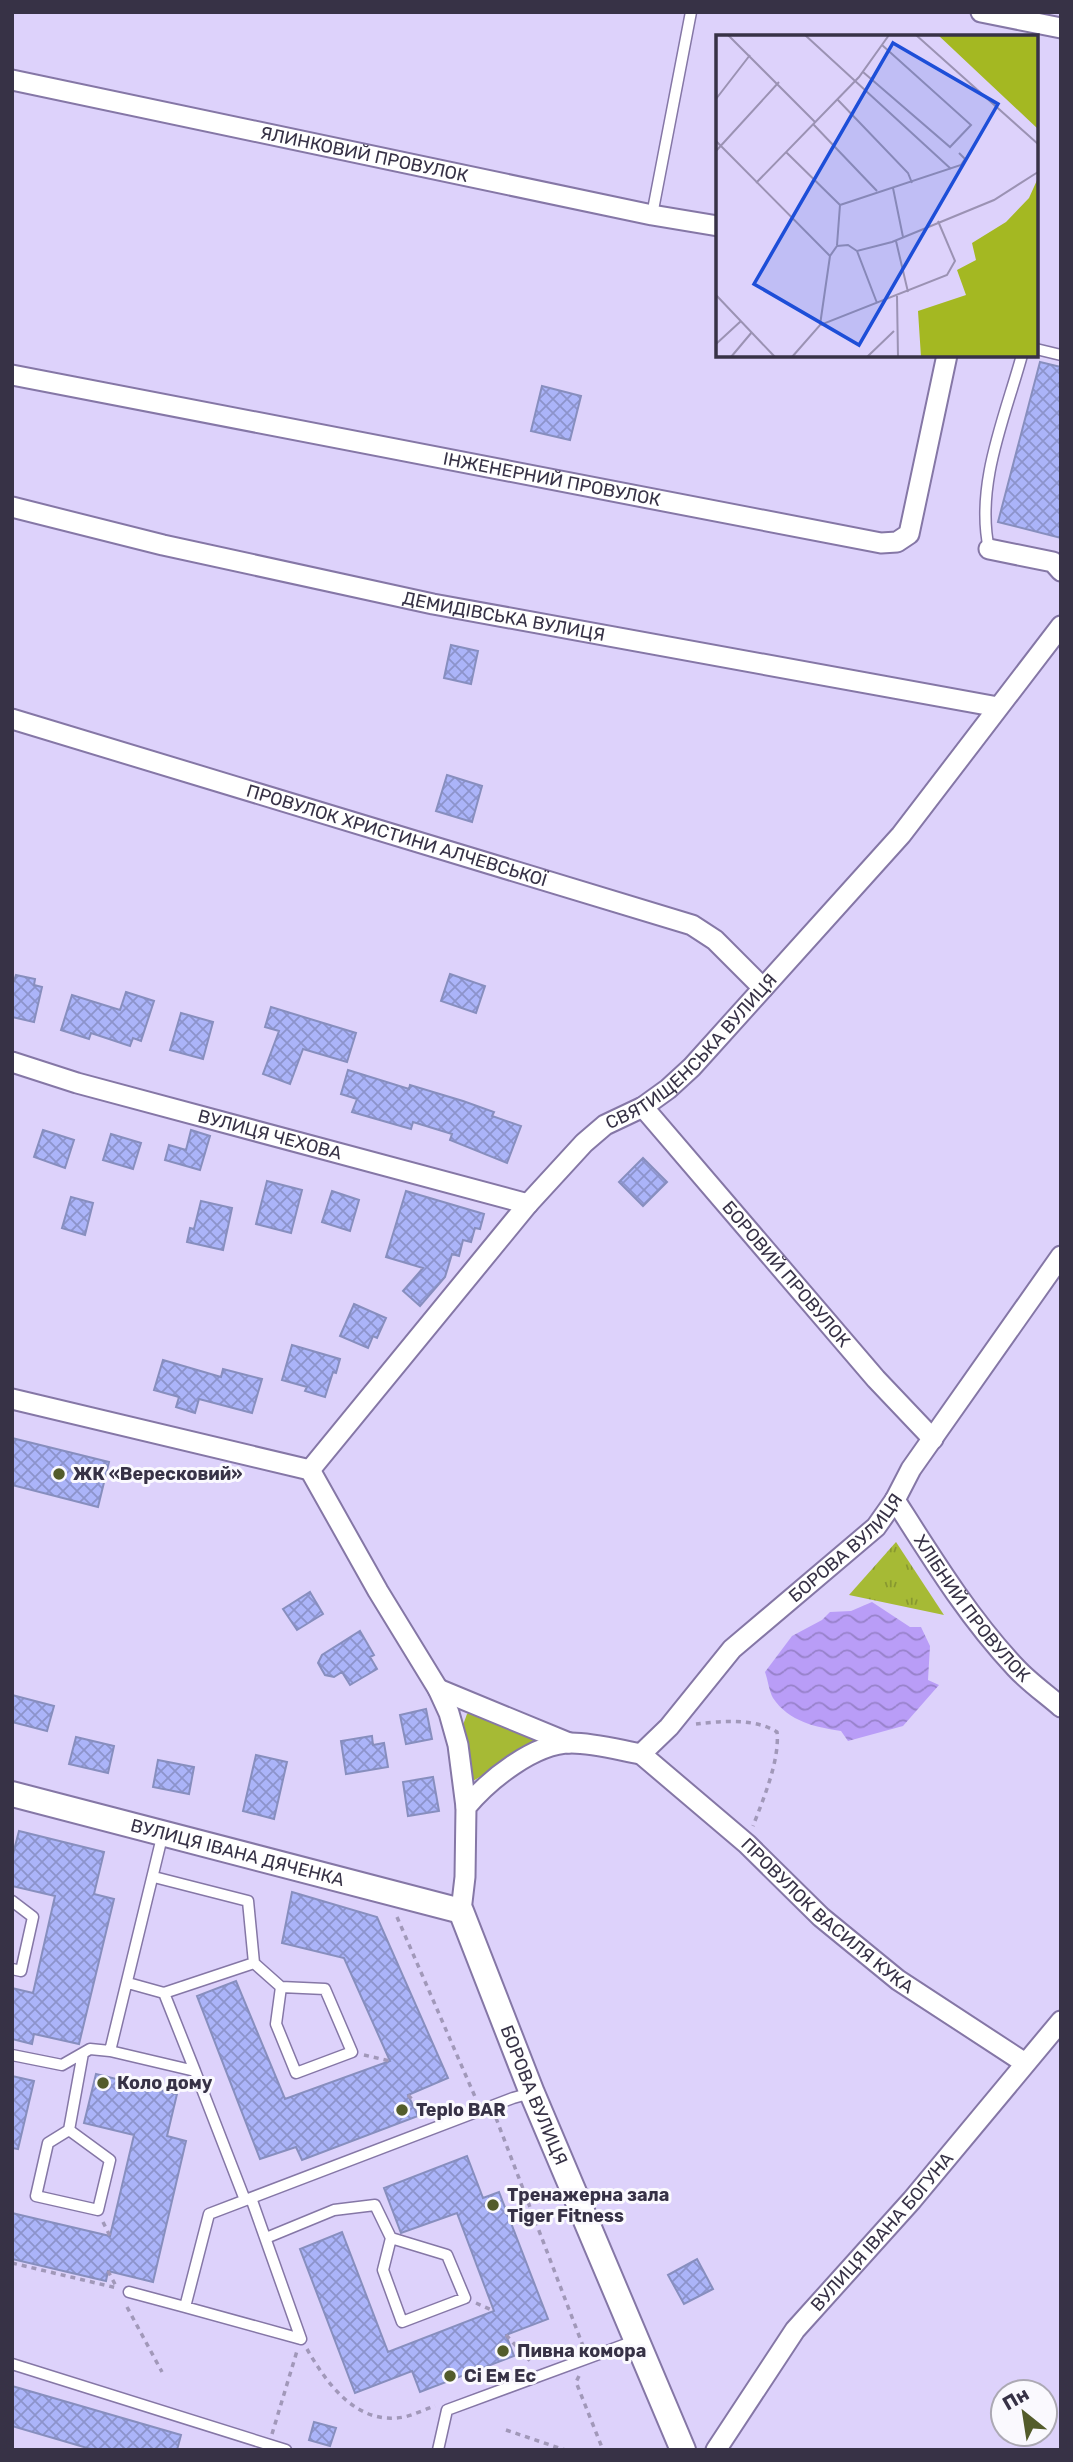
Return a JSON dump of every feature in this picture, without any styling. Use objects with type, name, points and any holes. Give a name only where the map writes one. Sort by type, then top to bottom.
[{"type":"street","points":[[981,12],[1061,28]]},
{"type":"street","name":"ЯЛИНКОВИЙ ПРОВУЛОК","points":[[12,80],[652,215],[716,226]]},
{"type":"street","name":"ІНЖЕНЕРНИЙ ПРОВУЛОК","points":[[12,375],[881,543],[897,542],[909,534],[947,357]]},
{"type":"street","name":"ДЕМИДІВСЬКА ВУЛИЦЯ","points":[[12,507],[163,545],[433,604],[998,707]]},
{"type":"street","points":[[989,549],[1053,562],[1061,571]]},
{"type":"street","name":"СВЯТИЩЕНСЬКА ВУЛИЦЯ","points":[[310,1470],[528,1204],[584,1143],[605,1125],[643,1107],[692,1067],[901,835],[1061,625]]},
{"type":"street","name":"ПРОВУЛОК ХРИСТИНИ АЛЧЕВСЬКОЇ","points":[[12,719],[692,925],[715,940],[763,988]]},
{"type":"street","name":"ВУЛИЦЯ ЧЕХОВА","points":[[12,1062],[77,1083],[528,1204]]},
{"type":"street","name":"БОРОВИЙ ПРОВУЛОК","points":[[643,1107],[876,1379],[933,1439]]},
{"type":"street","name":"БОРОВА ВУЛИЦЯ","points":[[641,1754],[669,1727],[733,1649],[876,1527],[895,1500],[911,1469],[1061,1255]]},
{"type":"street","points":[[12,1399],[310,1470]]},
{"type":"street","name":"БОРОВА ВУЛИЦЯ","points":[[310,1470],[378,1591],[439,1689],[449,1713],[458,1745],[466,1807],[465,1877],[461,1911],[532,2093],[683,2450]]},
{"type":"street","name":"ХЛІБНИЙ ПРОВУЛОК","points":[[895,1500],[957,1596],[988,1636],[1018,1670],[1061,1707]]},
{"type":"street","points":[[439,1689],[569,1743],[641,1754]]},
{"type":"street","points":[[466,1807],[484,1786],[517,1762],[569,1743]]},
{"type":"street","name":"ПРОВУЛОК ВАСИЛЯ КУКА","points":[[641,1754],[747,1844],[821,1917],[898,1980],[1025,2063]]},
{"type":"street","name":"ВУЛИЦЯ ІВАНА ДЯЧЕНКА","points":[[12,1794],[461,1911]]},
{"type":"street","name":"ВУЛИЦЯ ІВАНА БОГУНА","points":[[716,2450],[795,2330],[912,2200],[1061,2021]]},
{"type":"lane","points":[[652,215],[691,12]]},
{"type":"lane","points":[[1038,349],[1061,355]]},
{"type":"lane","points":[[989,549],[984,528],[986,485],[1021,357]]},
{"type":"lane","points":[[110,2051],[163,1833]]},
{"type":"lane","points":[[154,1877],[248,1901],[254,1963],[281,1987],[325,1989],[352,2052],[296,2073],[276,2024],[281,1987]]},
{"type":"lane","points":[[12,1901],[33,1917],[21,1971],[12,1969]]},
{"type":"lane","points":[[128,1983],[164,1993],[254,1963]]},
{"type":"lane","points":[[164,1993],[266,2238],[301,2339]]},
{"type":"lane","points":[[12,2055],[62,2065],[90,2049],[110,2051],[195,2071]]},
{"type":"lane","points":[[69,2130],[110,2160],[98,2210],[36,2196],[48,2143],[69,2130],[83,2053]]},
{"type":"lane","points":[[185,2307],[209,2214],[532,2093]]},
{"type":"lane","points":[[266,2238],[334,2210],[375,2205],[391,2238],[383,2270],[402,2322],[465,2298],[447,2255],[391,2238]]},
{"type":"lane","points":[[129,2292],[301,2339]]},
{"type":"lane","points":[[438,2450],[447,2410],[637,2340]]},
{"type":"lane","points":[[12,2364],[267,2447],[286,2450]]},
{"type":"path","points":[[669,1727],[746,1723],[768,1726],[777,1732],[778,1742],[767,1787],[747,1844]]},
{"type":"path","points":[[395,1911],[486,2108],[588,2358],[576,2382],[603,2450]]},
{"type":"path","points":[[352,2052],[390,2061]]},
{"type":"path","points":[[408,2095],[439,2127]]},
{"type":"path","points":[[12,2263],[129,2292]]},
{"type":"path","points":[[108,2271],[162,2372]]},
{"type":"path","points":[[465,2298],[494,2311]]},
{"type":"path","points":[[506,2335],[543,2375]]},
{"type":"path","points":[[301,2339],[320,2371],[338,2393],[359,2410],[381,2417],[403,2417],[435,2406],[447,2410]]},
{"type":"path","points":[[267,2447],[301,2339]]},
{"type":"path","points":[[506,2430],[565,2450]]},
{"type":"green space","points":[[896,1542],[944,1615],[849,1595]]},
{"type":"green space","points":[[472,1710],[545,1738],[473,1781],[463,1725],[467,1714]]},
{"type":"water","points":[[872,1602],[910,1627],[921,1627],[930,1646],[928,1680],[939,1685],[903,1726],[848,1741],[841,1731],[813,1725],[787,1713],[773,1698],[765,1672],[792,1636],[822,1620],[830,1612],[851,1611]]},
{"type":"building","points":[[1040,362],[1061,367],[1061,538],[998,522]]},
{"type":"building","points":[[542,386],[581,396],[570,440],[531,431]]},
{"type":"building","points":[[451,645],[478,651],[471,684],[444,678]]},
{"type":"building","points":[[447,775],[482,786],[472,822],[436,811]]},
{"type":"building","points":[[450,974],[485,986],[476,1013],[441,1001]]},
{"type":"building","points":[[16,975],[35,979],[34,985],[42,987],[34,1022],[12,1017],[12,980],[14,981]]},
{"type":"building","points":[[126,992],[154,1001],[141,1041],[133,1038],[130,1046],[91,1033],[89,1039],[61,1030],[72,995],[120,1010]]},
{"type":"building","points":[[271,1007],[356,1033],[347,1062],[303,1049],[290,1084],[263,1074],[279,1031],[265,1027]]},
{"type":"building","points":[[181,1013],[213,1022],[203,1059],[170,1050]]},
{"type":"building","points":[[348,1070],[409,1089],[410,1085],[463,1101],[494,1112],[492,1116],[521,1126],[507,1163],[450,1140],[452,1134],[413,1122],[411,1129],[352,1112],[357,1099],[341,1094]]},
{"type":"building","points":[[43,1130],[74,1140],[65,1168],[34,1157]]},
{"type":"building","points":[[191,1130],[210,1136],[200,1170],[165,1160],[169,1145],[186,1150]]},
{"type":"building","points":[[111,1134],[141,1143],[133,1169],[103,1160]]},
{"type":"building","points":[[643,1158],[667,1182],[643,1206],[619,1182]]},
{"type":"building","points":[[267,1181],[302,1190],[291,1233],[256,1224]]},
{"type":"building","points":[[332,1191],[359,1200],[350,1231],[322,1222]]},
{"type":"building","points":[[406,1191],[484,1214],[480,1229],[475,1228],[471,1242],[463,1240],[459,1256],[452,1254],[445,1277],[420,1306],[403,1291],[423,1268],[386,1257]]},
{"type":"building","points":[[71,1197],[93,1203],[85,1235],[62,1228]]},
{"type":"building","points":[[201,1201],[232,1208],[223,1250],[187,1242],[190,1228],[194,1229]]},
{"type":"building","points":[[354,1304],[386,1318],[377,1338],[373,1336],[368,1348],[340,1336]]},
{"type":"building","points":[[292,1345],[340,1359],[325,1397],[305,1391],[307,1387],[282,1380]]},
{"type":"building","points":[[163,1360],[221,1377],[223,1369],[262,1379],[252,1413],[199,1399],[195,1413],[176,1407],[179,1397],[154,1390]]},
{"type":"building","name":"ЖК «Вересковий»","points":[[12,1438],[109,1462],[98,1507],[12,1485]]},
{"type":"building","points":[[310,1592],[323,1614],[297,1630],[283,1609]]},
{"type":"building","points":[[360,1631],[374,1655],[370,1657],[377,1669],[350,1685],[342,1672],[334,1677],[325,1675],[318,1663],[322,1655]]},
{"type":"building","points":[[12,1695],[54,1706],[47,1731],[12,1722]]},
{"type":"building","points":[[426,1709],[432,1739],[406,1744],[400,1715]]},
{"type":"building","points":[[372,1736],[373,1745],[384,1743],[388,1767],[346,1774],[341,1741]]},
{"type":"building","points":[[76,1737],[114,1746],[108,1773],[69,1764]]},
{"type":"building","points":[[256,1755],[287,1762],[274,1819],[243,1811]]},
{"type":"building","points":[[158,1760],[194,1767],[189,1794],[153,1787]]},
{"type":"building","points":[[433,1777],[439,1811],[408,1816],[403,1782]]},
{"type":"building","points":[[19,1831],[104,1852],[94,1894],[114,1899],[79,2044],[34,2034],[32,2044],[12,2039],[12,1988],[33,1993],[55,1896],[12,1886],[12,1858]]},
{"type":"building","points":[[292,1892],[377,1917],[448,2078],[408,2095],[418,2116],[302,2160],[296,2147],[260,2159],[197,1996],[236,1981],[285,2099],[390,2061],[344,1958],[282,1943]]},
{"type":"building","points":[[96,2074],[177,2094],[167,2136],[186,2141],[153,2282],[108,2271],[106,2281],[12,2259],[12,2213],[110,2236],[134,2135],[84,2123]]},
{"type":"building","points":[[12,2076],[34,2081],[18,2149],[12,2148]]},
{"type":"building","points":[[467,2156],[483,2198],[499,2192],[548,2319],[506,2335],[514,2356],[420,2392],[412,2371],[355,2393],[300,2249],[342,2232],[388,2352],[494,2311],[457,2213],[401,2233],[384,2188]]},
{"type":"building","points":[[697,2259],[713,2289],[684,2304],[668,2275]]},
{"type":"building","points":[[12,2386],[181,2435],[177,2450],[94,2450],[12,2426]]},
{"type":"building","points":[[314,2422],[336,2428],[330,2446],[309,2440]]},
{"type":"place","name":"ЖК «Вересковий»","points":[[59,1474]]},
{"type":"place","name":"Коло дому","points":[[103,2083]]},
{"type":"place","name":"Teplo BAR","points":[[402,2110]]},
{"type":"place","name":"Тренажерна зала Tiger Fitness","points":[[493,2205]]},
{"type":"place","name":"Пивна комора","points":[[503,2351]]},
{"type":"place","name":"Сі Ем Ес","points":[[450,2376]]}]
